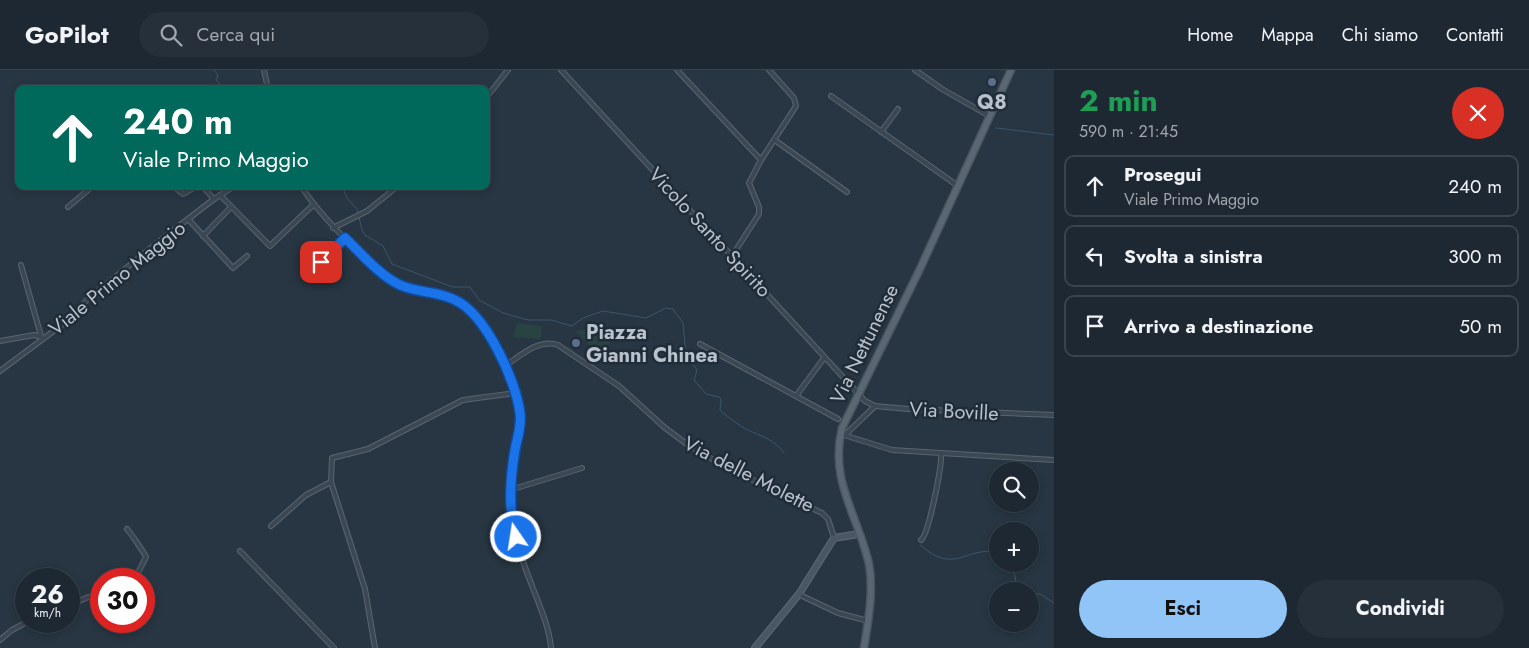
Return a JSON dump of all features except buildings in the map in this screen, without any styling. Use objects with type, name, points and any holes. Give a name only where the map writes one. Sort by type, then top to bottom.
[{"type":"main road","name":"Via Nettunense","points":[[864,648],[868,622],[870,571],[838,470],[837,452],[858,394],[991,117],[1011,70]]},
{"type":"street","points":[[264,70],[267,85]]},
{"type":"street","points":[[490,93],[508,70]]},
{"type":"street","name":"Vicolo Santo Spirito","points":[[561,70],[858,394]]},
{"type":"street","points":[[732,256],[758,214],[759,207],[749,183],[761,160],[794,111],[796,104],[792,96],[769,70]]},
{"type":"street","points":[[915,70],[942,89],[991,117]]},
{"type":"street","points":[[680,71],[761,160]]},
{"type":"street","points":[[831,96],[958,186]]},
{"type":"street","points":[[881,132],[898,109]]},
{"type":"street","points":[[776,140],[847,192]]},
{"type":"street","points":[[68,207],[88,190]]},
{"type":"street","points":[[177,190],[181,194],[186,194],[192,190]]},
{"type":"street","points":[[206,190],[214,199]]},
{"type":"street","name":"Viale Primo Maggio","points":[[0,371],[42,337],[66,321],[91,296],[214,199],[228,190]]},
{"type":"street","points":[[304,190],[334,228],[398,284],[416,290],[443,295],[464,305],[484,328],[505,366],[514,393],[520,422],[510,490],[512,522],[526,571],[545,617],[551,648]]},
{"type":"street","points":[[334,228],[359,215],[393,190]]},
{"type":"street","points":[[220,195],[270,246],[314,204]]},
{"type":"street","points":[[203,236],[231,207]]},
{"type":"street","points":[[188,220],[233,268],[247,256]]},
{"type":"street","points":[[313,271],[345,238]]},
{"type":"street","points":[[0,341],[42,337],[22,265]]},
{"type":"street","name":"Via delle Molette","points":[[505,366],[543,343],[558,345],[618,386],[664,427],[688,445],[726,467],[822,513],[828,519],[834,538]]},
{"type":"street","points":[[700,344],[838,419]]},
{"type":"street","points":[[796,396],[824,358]]},
{"type":"street","points":[[375,648],[365,589],[331,482],[331,460],[334,456],[367,449],[464,400],[514,393]]},
{"type":"street","name":"Via Boville","points":[[858,394],[865,402],[875,406],[918,410],[1054,415]]},
{"type":"street","points":[[875,406],[844,435],[889,450],[1054,460]]},
{"type":"street","points":[[921,540],[926,534],[934,500],[941,454]]},
{"type":"street","points":[[510,490],[582,468]]},
{"type":"street","points":[[271,526],[306,495],[331,482]]},
{"type":"street","points":[[127,529],[146,556],[141,568]]},
{"type":"street","points":[[754,648],[798,594],[834,538],[858,534]]},
{"type":"street","points":[[240,551],[334,648]]},
{"type":"street","points":[[798,594],[838,613],[868,622]]},
{"type":"street","points":[[0,640],[15,628]]},
{"type":"green space","points":[[516,323],[542,326],[541,339],[514,337]]},
{"type":"green space","points":[[608,328],[610,344],[595,351],[575,331]]},
{"type":"waterway","points":[[214,70],[218,75],[216,80],[220,85]]},
{"type":"waterway","points":[[996,128],[1054,135]]},
{"type":"waterway","points":[[344,190],[347,198],[357,209],[365,235],[383,246],[392,264],[453,287],[470,287],[479,300],[503,313],[528,320],[551,320],[572,326],[583,318],[603,311],[646,318],[666,308],[673,309],[683,323],[686,355],[697,370],[694,380],[706,394],[721,399],[720,410],[723,413],[743,427],[772,441],[784,453]]},
{"type":"waterway","points":[[920,545],[932,554],[951,559],[989,551]]},
{"type":"waterway","points":[[1012,572],[1015,575],[1016,582]]},
{"type":"waterway","points":[[1039,594],[1054,603]]},
{"type":"place","name":"Q8","points":[[992,82]]},
{"type":"place","name":"Piazza Gianni Chinea","points":[[576,343]]},
{"type":"route","points":[[321,262],[345,238],[395,282],[409,288],[440,294],[458,301],[480,321],[505,366],[520,410],[520,428],[510,490],[510,514],[516,537]]}]
